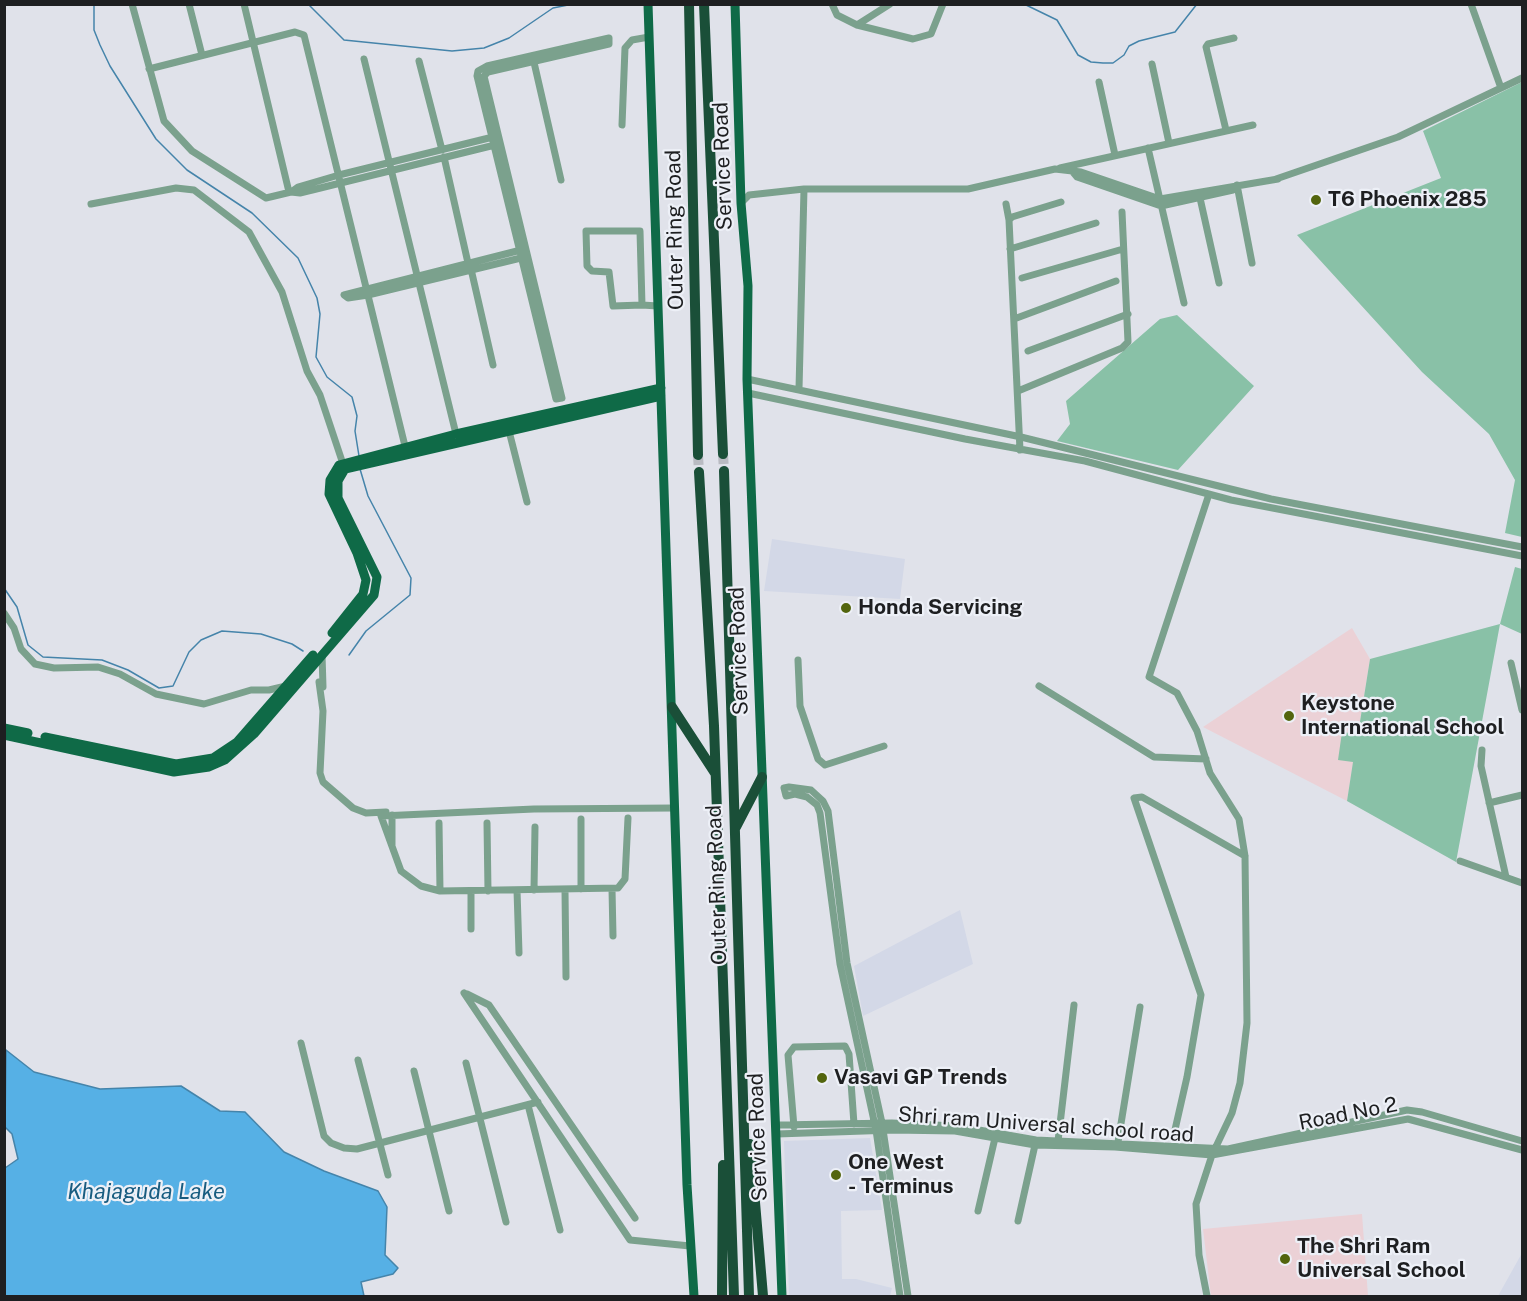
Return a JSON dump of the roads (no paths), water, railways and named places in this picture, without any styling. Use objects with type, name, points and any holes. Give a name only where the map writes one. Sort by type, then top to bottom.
[{"type":"highway","name":"Outer Ring Road","points":[[689,4],[698,454]]},
{"type":"highway","name":"Outer Ring Road","points":[[704,4],[723,454]]},
{"type":"highway","name":"Outer Ring Road","points":[[724,471],[749,1296]]},
{"type":"highway","name":"Outer Ring Road","points":[[699,472],[709,630],[734,1296]]},
{"type":"highway","points":[[709,630],[727,629]]},
{"type":"highway","points":[[672,707],[715,773]]},
{"type":"highway","points":[[734,830],[762,777]]},
{"type":"highway","points":[[742,1076],[755,1184],[763,1296]]},
{"type":"highway","points":[[722,1296],[725,1077]]},
{"type":"main road","points":[[648,4],[690,1246],[694,1296]]},
{"type":"main road","name":"Service Road","points":[[735,4],[741,203],[748,286],[747,379],[782,1296]]},
{"type":"main road","points":[[360,462],[405,446],[456,434],[661,392]]},
{"type":"main road","points":[[4,728],[160,762],[192,763],[224,752],[374,595],[377,580],[338,498],[338,481],[344,466],[509,431],[661,392]]},
{"type":"main road","points":[[4,735],[155,769],[192,770],[225,760],[242,746],[323,649]]},
{"type":"street","points":[[132,4],[164,121],[192,151],[266,198],[290,192],[300,193],[340,178],[497,141]]},
{"type":"street","points":[[189,4],[202,55]]},
{"type":"street","points":[[244,4],[290,192]]},
{"type":"street","points":[[832,4],[837,15],[857,25],[914,39],[924,38],[931,34],[944,4]]},
{"type":"street","points":[[857,25],[890,4]]},
{"type":"street","points":[[1471,4],[1501,88]]},
{"type":"street","points":[[149,69],[296,32],[304,35],[405,446]]},
{"type":"street","points":[[622,125],[625,48],[632,40],[649,37]]},
{"type":"street","points":[[523,253],[562,398],[556,399],[497,141],[478,71],[487,66],[533,58],[609,44],[609,38],[533,58]]},
{"type":"street","points":[[1226,130],[1206,47],[1208,44],[1234,38]]},
{"type":"street","points":[[533,58],[561,180]]},
{"type":"street","points":[[364,59],[456,434]]},
{"type":"street","points":[[419,61],[493,365]]},
{"type":"street","points":[[1152,64],[1169,143]]},
{"type":"street","points":[[1161,203],[1278,179],[1398,137],[1522,78]]},
{"type":"street","points":[[1099,82],[1115,155]]},
{"type":"street","points":[[741,203],[749,195],[804,189],[968,189],[1252,125]]},
{"type":"street","points":[[1148,148],[1184,303]]},
{"type":"street","points":[[1055,169],[1072,171],[1133,189],[1161,203],[1200,198],[1237,187]]},
{"type":"street","points":[[1237,187],[1252,263]]},
{"type":"street","points":[[91,204],[177,188],[194,190],[249,232],[282,291],[307,371],[320,395],[344,466]]},
{"type":"street","points":[[799,389],[804,189]]},
{"type":"street","points":[[1200,198],[1219,283]]},
{"type":"street","points":[[1009,220],[1012,217],[1061,202]]},
{"type":"street","points":[[1006,204],[1009,220],[1022,437],[1020,450]]},
{"type":"street","points":[[1018,392],[1125,345],[1129,338],[1122,212]]},
{"type":"street","points":[[1010,249],[1096,223]]},
{"type":"street","points":[[642,305],[640,231],[586,231],[587,266],[592,271],[609,272],[613,306],[658,306]]},
{"type":"street","points":[[1022,278],[1124,249]]},
{"type":"street","points":[[367,291],[523,253]]},
{"type":"street","points":[[1014,319],[1116,281]]},
{"type":"street","points":[[1028,351],[1128,314]]},
{"type":"street","points":[[747,379],[1022,437],[1344,517],[1522,556]]},
{"type":"street","points":[[748,393],[1020,450],[1085,461],[1209,494],[1522,547]]},
{"type":"street","points":[[837,410],[840,397]]},
{"type":"street","points":[[917,428],[919,415]]},
{"type":"street","points":[[509,431],[527,502]]},
{"type":"street","points":[[1207,1296],[1199,1255],[1196,1204],[1214,1152],[1232,1113],[1247,1023],[1245,856],[1239,819],[1210,772],[1197,731],[1177,693],[1149,677],[1209,494]]},
{"type":"street","points":[[4,613],[14,628],[21,649],[35,664],[62,668],[98,667],[120,674],[156,694],[204,704],[251,690],[284,687],[309,678],[320,682]]},
{"type":"street","points":[[323,649],[320,682],[323,711],[320,773],[323,782],[353,808],[366,813],[392,815],[534,809],[675,807]]},
{"type":"street","points":[[798,660],[800,706],[818,759],[825,765],[884,746]]},
{"type":"street","points":[[1511,663],[1522,710]]},
{"type":"street","points":[[1039,686],[1154,757],[1206,759]]},
{"type":"street","points":[[1482,750],[1481,766],[1506,877]]},
{"type":"street","points":[[825,817],[811,799],[799,794],[786,796],[784,788],[800,787],[816,793],[823,801],[825,817],[840,964],[879,1127],[908,1296]]},
{"type":"street","points":[[1489,802],[1522,795]]},
{"type":"street","points":[[1174,1134],[1187,1077],[1200,995],[1134,798],[1142,797],[1245,856]]},
{"type":"street","points":[[380,814],[531,806],[675,807]]},
{"type":"street","points":[[380,814],[400,871],[412,882],[440,891],[612,889],[623,885],[628,818]]},
{"type":"street","points":[[392,815],[393,854]]},
{"type":"street","points":[[581,819],[581,889]]},
{"type":"street","points":[[487,822],[488,891]]},
{"type":"street","points":[[439,823],[440,891]]},
{"type":"street","points":[[534,890],[535,827]]},
{"type":"street","points":[[1460,861],[1522,883]]},
{"type":"street","points":[[612,889],[612,936]]},
{"type":"street","points":[[517,890],[519,953]]},
{"type":"street","points":[[565,890],[566,977]]},
{"type":"street","points":[[471,891],[471,929]]},
{"type":"street","points":[[635,1218],[489,1005],[464,993],[630,1240],[690,1246]]},
{"type":"street","points":[[1058,1141],[1074,1005]]},
{"type":"street","points":[[1118,1142],[1140,1007]]},
{"type":"street","points":[[301,1043],[324,1136],[332,1143],[344,1148],[357,1149],[538,1102]]},
{"type":"street","points":[[794,1133],[789,1052],[794,1047],[842,1045],[849,1054],[854,1124]]},
{"type":"street","points":[[358,1060],[388,1175]]},
{"type":"street","points":[[466,1063],[506,1222]]},
{"type":"street","points":[[414,1071],[449,1211]]},
{"type":"street","points":[[528,1105],[560,1230]]},
{"type":"street","points":[[1214,1152],[1407,1110],[1422,1112],[1522,1141]]},
{"type":"street","name":"Road No 2","points":[[1214,1152],[1408,1119],[1522,1150]]},
{"type":"street","points":[[777,1130],[794,1125],[854,1124],[879,1127]]},
{"type":"street","name":"Shri ram Universal school road","points":[[879,1127],[956,1126],[1058,1141],[1118,1142],[1214,1152]]},
{"type":"street","points":[[777,1130],[794,1133],[879,1127]]},
{"type":"street","points":[[879,1127],[900,1296]]},
{"type":"street","name":"Shri ram Universal school road","points":[[879,1127],[955,1131],[1035,1145],[1214,1152]]},
{"type":"street","points":[[978,1211],[994,1138]]},
{"type":"street","points":[[1018,1221],[1035,1145]]},
{"type":"street","points":[[615,1217],[629,1208]]},
{"type":"street","points":[[899,1286],[907,1286]]},
{"type":"water","name":"Khajaguda Lake","points":[[6,1050],[34,1072],[100,1089],[181,1086],[220,1111],[245,1112],[284,1152],[324,1171],[378,1191],[387,1207],[385,1255],[398,1268],[393,1274],[361,1282],[364,1296],[5,1296],[5,1168],[18,1159],[12,1134],[5,1127]]},
{"type":"waterway","points":[[94,4],[94,30],[100,45],[110,66],[156,139],[187,170],[252,213],[298,258],[317,298],[320,314],[316,357],[327,377],[352,397],[357,416],[355,431],[359,456]]},
{"type":"waterway","points":[[308,4],[344,40],[452,51],[484,48],[509,38],[553,8],[573,4]]},
{"type":"waterway","points":[[1024,4],[1057,20],[1078,55],[1091,62],[1103,63],[1113,63],[1124,55],[1129,46],[1139,41],[1175,32],[1197,4]]},
{"type":"waterway","points":[[349,655],[366,631],[410,595],[411,578],[368,496],[360,469]]},
{"type":"waterway","points":[[4,588],[17,607],[28,645],[43,657],[102,660],[128,670],[159,688],[173,686],[189,652],[201,640],[222,631],[261,634],[292,644],[303,651]]},
{"type":"tunnel","points":[[723,454],[724,471]]},
{"type":"tunnel","points":[[698,455],[699,472]]},
{"type":"place","name":"T6 Phoenix 285","points":[[1316,200]]},
{"type":"place","name":"Honda Servicing","points":[[846,608]]},
{"type":"place","name":"Keystone International School","points":[[1289,716]]},
{"type":"place","name":"Vasavi GP Trends","points":[[822,1078]]},
{"type":"place","name":"One West - Terminus","points":[[836,1175]]},
{"type":"place","name":"The Shri Ram Universal School","points":[[1285,1259]]}]
